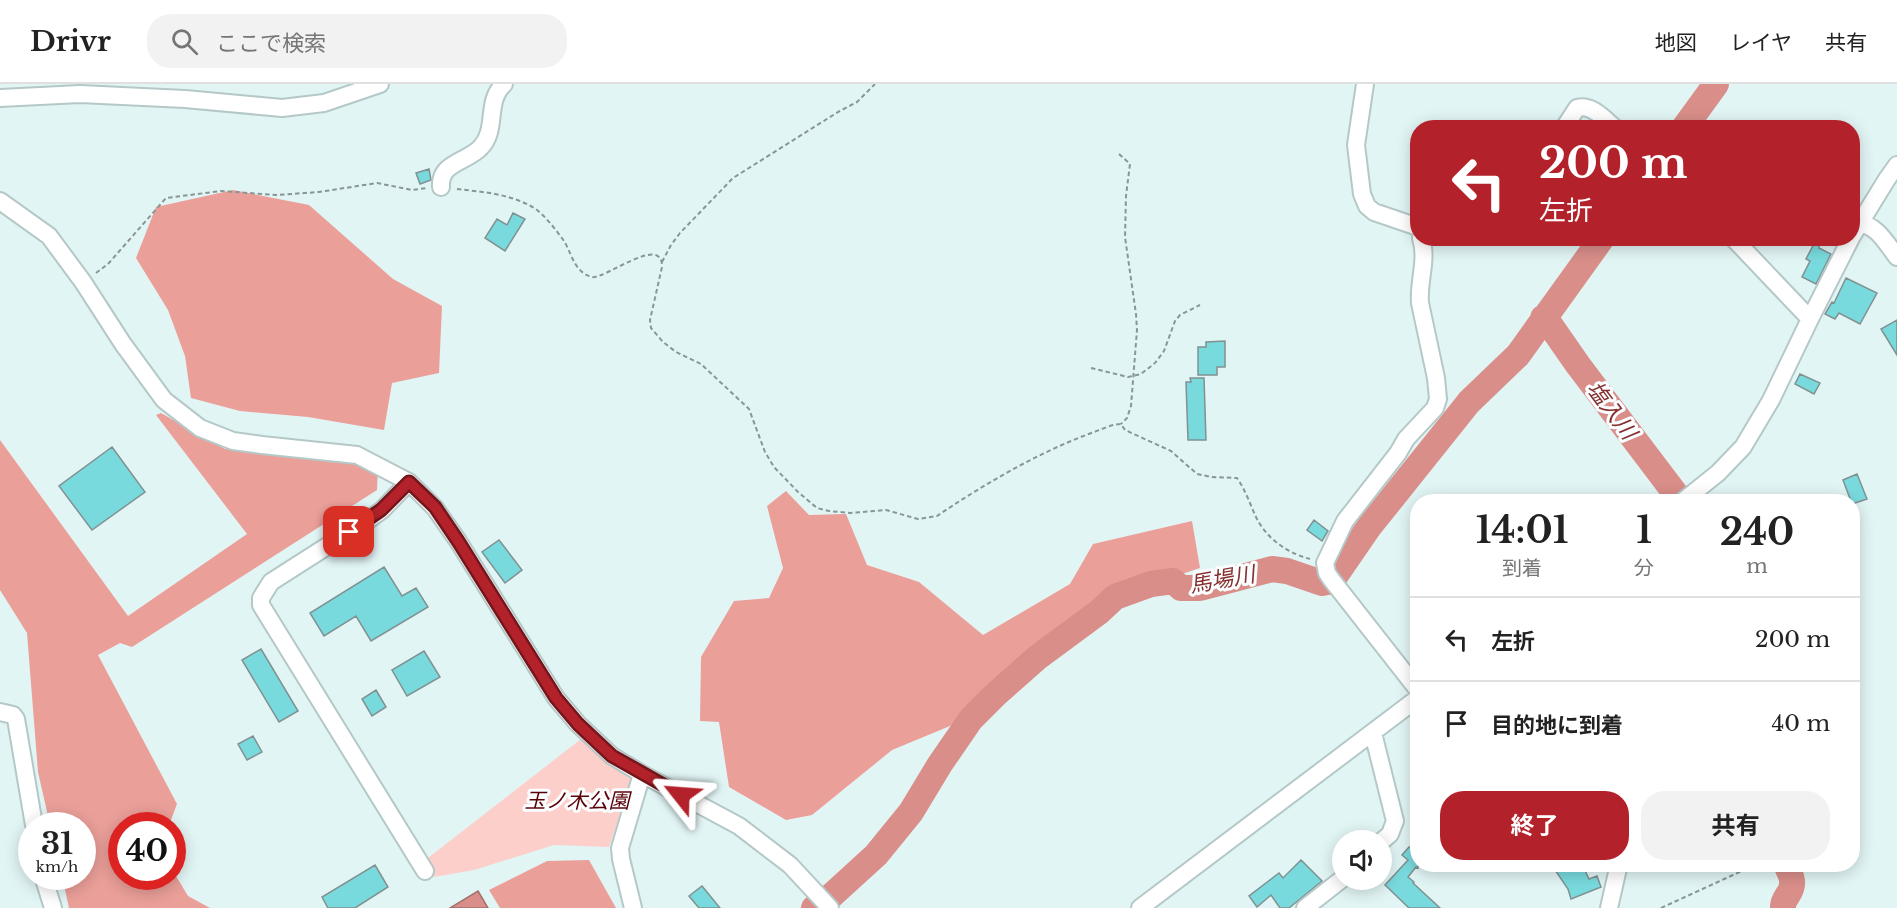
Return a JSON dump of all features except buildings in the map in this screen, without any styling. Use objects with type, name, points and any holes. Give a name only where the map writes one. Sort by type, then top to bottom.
[{"type":"street","points":[[0,98],[91,94],[185,99],[282,108],[324,103],[380,84]]},
{"type":"street","points":[[441,187],[440,179],[444,170],[476,152],[488,137],[493,104],[499,89],[504,84]]},
{"type":"street","points":[[1365,84],[1356,145],[1362,194],[1367,206],[1374,212],[1410,224]]},
{"type":"street","points":[[1569,120],[1577,108],[1583,106],[1605,120]]},
{"type":"street","points":[[1860,223],[1897,165]]},
{"type":"street","points":[[0,201],[49,236],[164,400],[200,428],[233,441],[262,446],[357,455],[409,482],[435,507],[556,698],[578,724],[612,756],[739,826],[790,866],[830,908]]},
{"type":"street","points":[[1860,228],[1867,224],[1876,230],[1897,257]]},
{"type":"street","points":[[1410,680],[1330,579],[1325,563],[1345,521],[1398,453],[1406,439],[1435,408],[1438,399],[1436,378],[1420,303],[1423,246]]},
{"type":"street","points":[[1741,246],[1810,319]]},
{"type":"street","points":[[1692,494],[1718,473],[1743,447],[1771,400],[1847,246]]},
{"type":"street","points":[[409,482],[368,520],[271,582],[261,598],[261,606],[425,871]]},
{"type":"street","points":[[1140,908],[1410,704]]},
{"type":"street","points":[[0,712],[13,715],[16,719],[32,812]]},
{"type":"street","points":[[1373,733],[1395,821],[1392,830]]},
{"type":"street","points":[[633,908],[620,848],[642,774]]},
{"type":"street","points":[[1610,908],[1617,872]]},
{"type":"street","points":[[1305,908],[1332,887]]},
{"type":"street","points":[[47,890],[53,908]]},
{"type":"path","points":[[875,84],[857,102],[733,178],[680,233],[662,262],[661,276],[650,320],[651,328],[663,342],[676,352],[701,364],[749,409],[765,452],[774,467],[816,508],[850,513],[886,510],[918,519],[937,516],[977,489],[1050,451],[1081,437],[1121,424],[1127,418],[1131,406],[1136,314],[1125,237],[1126,196],[1130,164],[1119,154]]},
{"type":"path","points":[[83,282],[108,264],[166,198],[221,191],[276,195],[319,192],[377,183],[412,190],[441,187],[491,193],[521,202],[537,211],[554,227],[569,250],[573,262],[580,270],[592,277],[603,275],[641,256],[653,255],[662,262]]},
{"type":"path","points":[[1091,368],[1128,377],[1146,371],[1164,351],[1175,321],[1180,315],[1200,305]]},
{"type":"path","points":[[1121,424],[1125,429],[1171,452],[1197,474],[1237,478],[1256,518],[1266,532],[1283,548],[1297,556],[1325,563]]},
{"type":"path","points":[[1661,908],[1740,872]]},
{"type":"green space","name":"玉ノ木公園","points":[[581,739],[633,776],[609,847],[554,845],[474,870],[434,877],[424,861]]},
{"type":"shaded area","points":[[233,190],[309,205],[393,279],[442,306],[439,373],[392,383],[384,430],[308,417],[240,411],[191,398],[185,356],[168,310],[136,258],[156,207]]},
{"type":"shaded area","points":[[161,413],[225,449],[282,455],[340,451],[378,466],[377,490],[132,647],[120,643],[98,655],[177,804],[174,812],[108,812],[108,890],[184,890],[188,896],[210,908],[69,908],[65,890],[96,890],[96,812],[47,812],[38,772],[27,633],[0,590],[0,440],[128,616],[247,534],[156,415]]},
{"type":"shaded area","points":[[786,491],[809,515],[846,514],[867,565],[919,582],[983,635],[1070,584],[1093,544],[1192,521],[1200,568],[1104,600],[1013,667],[950,726],[892,750],[812,815],[786,820],[729,787],[719,722],[700,721],[701,657],[734,601],[769,598],[783,568],[767,506]]},
{"type":"shaded area","points":[[589,860],[616,908],[500,908],[489,890],[547,861]]},
{"type":"shaded area","points":[[478,891],[488,908],[450,908]]},
{"type":"waterway","name":"馬場川","points":[[1690,120],[1716,84]]},
{"type":"waterway","name":"馬場川","points":[[814,908],[831,896],[876,855],[911,812],[971,719],[1038,657],[1099,612],[1115,597],[1151,584],[1173,581],[1181,588],[1200,588],[1272,569],[1287,571],[1322,583],[1328,582],[1336,575],[1369,527],[1469,402],[1518,355],[1596,246]]},
{"type":"waterway","name":"塩入川","points":[[1543,318],[1676,494]]},
{"type":"waterway","name":"塩入川","points":[[1783,908],[1792,884],[1789,872]]},
{"type":"route","points":[[349,532],[381,510],[409,482],[435,507],[556,698],[578,724],[612,756],[681,795]]}]
